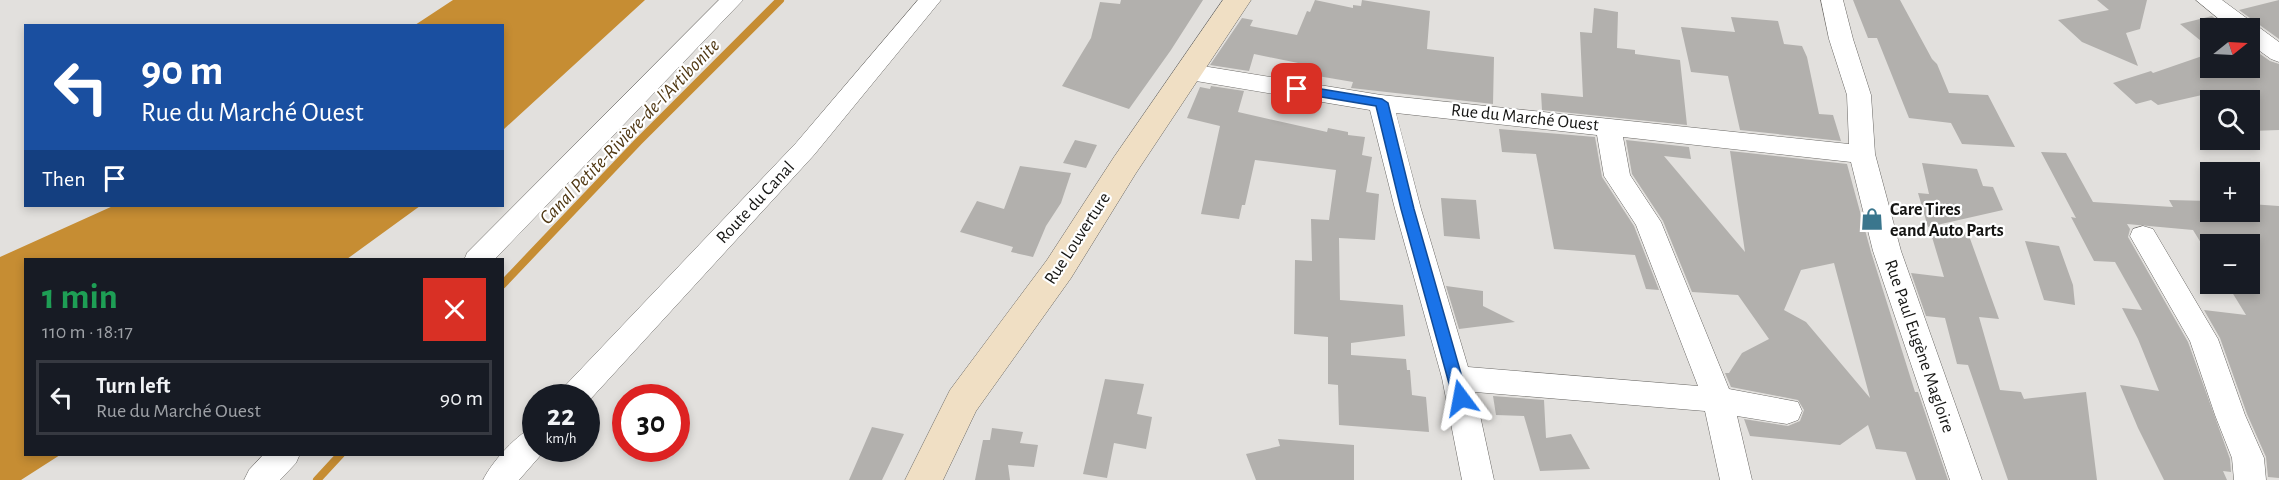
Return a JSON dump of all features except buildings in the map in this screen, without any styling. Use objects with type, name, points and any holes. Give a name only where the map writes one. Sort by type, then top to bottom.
[{"type":"main road","name":"Rue Louverture","points":[[924,480],[963,401],[1059,269],[1125,165],[1237,0]]},
{"type":"street","points":[[479,258],[732,0]]},
{"type":"street","name":"Route du Canal","points":[[586,384],[805,149],[930,0]]},
{"type":"street","name":"Rue Paul Eugène Magloire","points":[[1832,0],[1841,39],[1859,95],[1862,154],[1892,266],[1966,480]]},
{"type":"street","points":[[2221,2],[2236,18]]},
{"type":"street","points":[[2260,40],[2279,54]]},
{"type":"street","name":"Rue du Marché Ouest","points":[[1190,72],[1382,103],[1862,154]]},
{"type":"street","points":[[1382,103],[1408,209],[1457,378],[1478,480]]},
{"type":"street","points":[[1608,126],[1617,176],[1648,222],[1718,400],[1736,480]]},
{"type":"street","points":[[2143,236],[2204,339],[2248,458],[2250,480]]},
{"type":"street","points":[[1457,378],[1718,400],[1787,411]]},
{"type":"street","points":[[499,480],[522,455]]},
{"type":"street","points":[[260,480],[283,456]]},
{"type":"shaded area","points":[[453,0],[645,0],[504,129],[504,24],[417,24]]},
{"type":"shaded area","points":[[111,207],[419,207],[348,258],[24,258],[24,456],[58,456],[21,480],[0,480],[0,257]]},
{"type":"waterway","name":"Canal Petite-Rivière-de-l'Artibonite","points":[[504,283],[638,142],[780,0]]},
{"type":"waterway","name":"Canal Petite-Rivière-de-l'Artibonite","points":[[317,480],[339,456]]},
{"type":"place","name":"Care Tires eand Auto Parts","points":[[1872,219]]},
{"type":"route","points":[[1297,89],[1382,103],[1408,209],[1461,398]]}]
